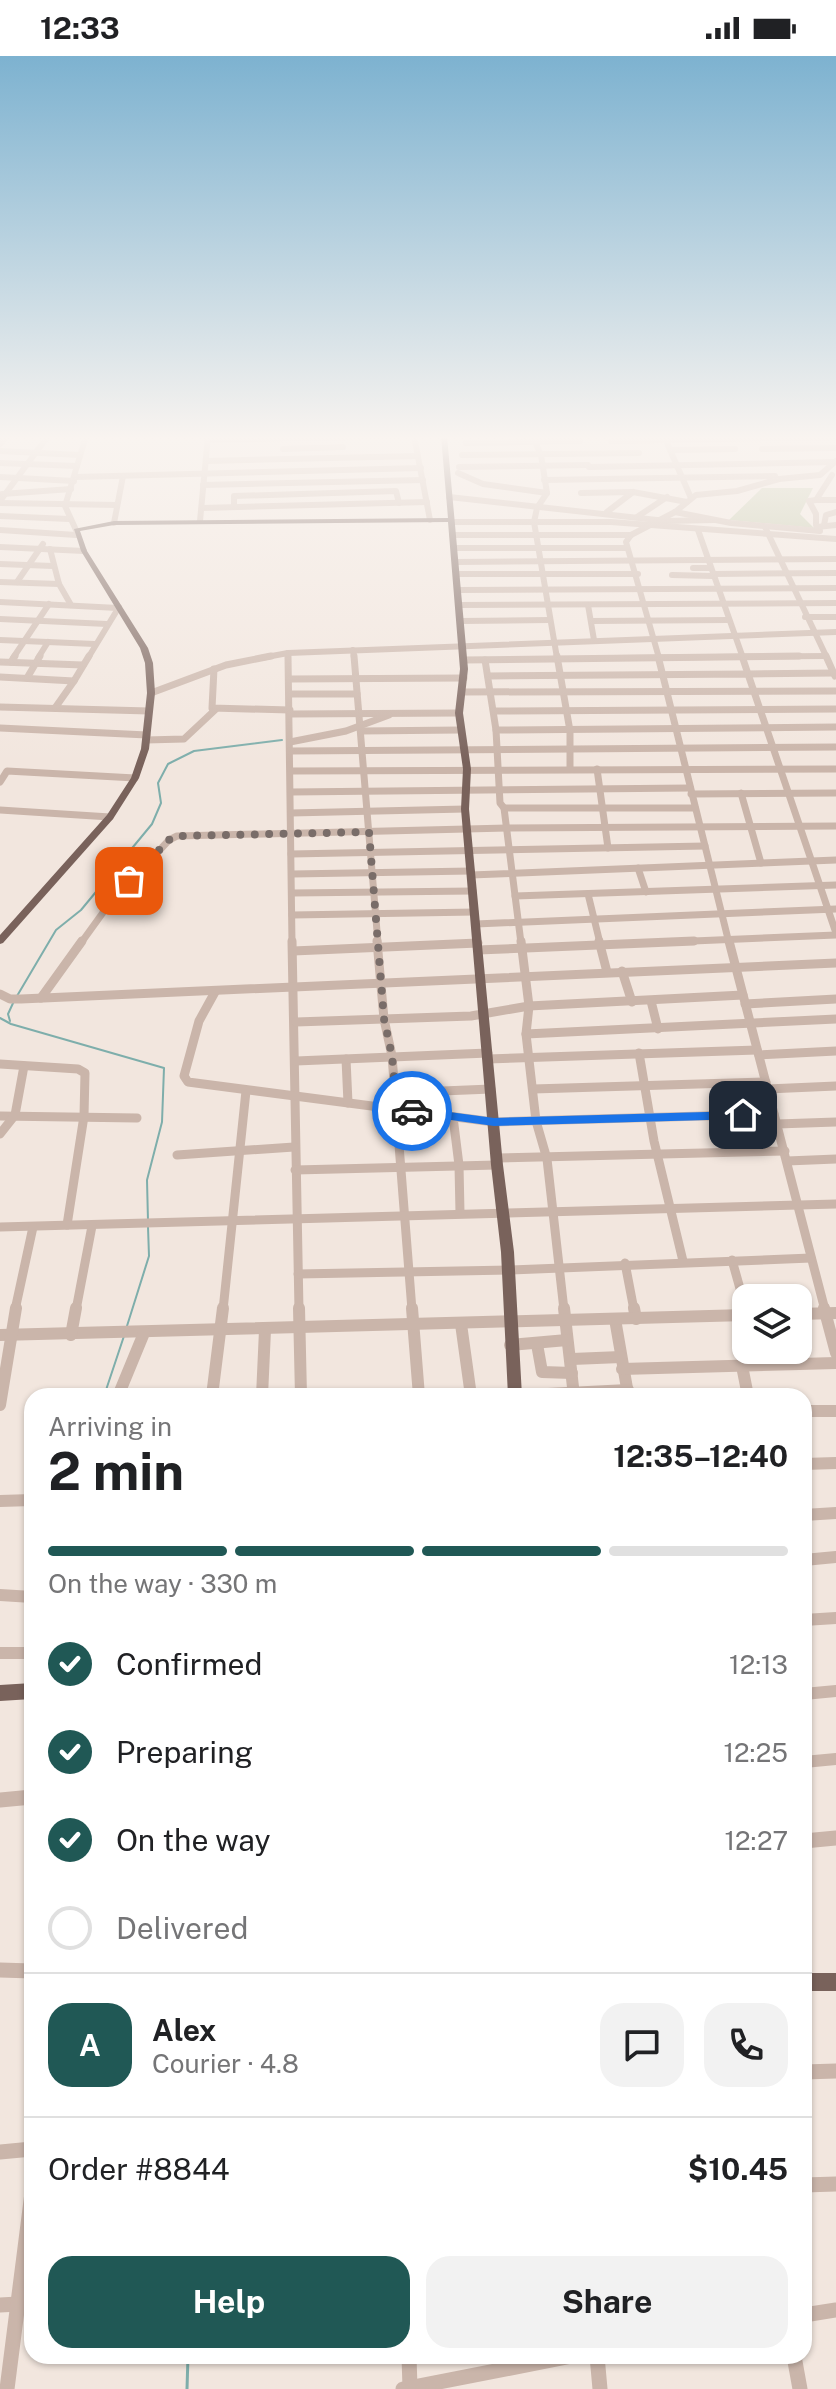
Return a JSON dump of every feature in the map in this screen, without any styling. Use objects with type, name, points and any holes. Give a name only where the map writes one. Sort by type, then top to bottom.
[{"type":"main road","points":[[0,941],[110,817],[135,778],[146,738],[151,693],[149,663],[144,648],[81,545]]},
{"type":"main road","points":[[454,545],[464,660],[459,713],[466,749],[468,788],[465,809],[497,1162],[511,1270],[508,1322],[514,1388]]},
{"type":"main road","points":[[0,1693],[24,1692]]},
{"type":"main road","points":[[812,1981],[836,1982]]},
{"type":"street","points":[[17,582],[42,545]]},
{"type":"street","points":[[537,545],[570,731],[570,769]]},
{"type":"street","points":[[627,545],[635,561],[699,827],[811,1258],[831,1313],[836,1353]]},
{"type":"street","points":[[293,951],[379,946],[522,948],[836,934],[832,909],[820,886],[787,793],[705,545]]},
{"type":"street","points":[[488,676],[834,671],[805,617],[773,545]]},
{"type":"street","points":[[0,547],[84,551]]},
{"type":"street","points":[[454,548],[627,548]]},
{"type":"street","points":[[50,549],[59,584],[71,605]]},
{"type":"street","points":[[672,575],[693,568],[711,569],[780,560],[836,559]]},
{"type":"street","points":[[667,560],[676,588]]},
{"type":"street","points":[[455,562],[667,560],[693,568],[785,574],[836,573]]},
{"type":"street","points":[[0,564],[53,566]]},
{"type":"street","points":[[693,568],[699,588]]},
{"type":"street","points":[[457,574],[638,574]]},
{"type":"street","points":[[0,582],[59,584]]},
{"type":"street","points":[[15,602],[28,583]]},
{"type":"street","points":[[458,590],[836,588]]},
{"type":"street","points":[[1,602],[119,608]]},
{"type":"street","points":[[458,605],[836,603]]},
{"type":"street","points":[[11,662],[49,604]]},
{"type":"street","points":[[588,605],[594,640]]},
{"type":"street","points":[[55,708],[119,608]]},
{"type":"street","points":[[805,617],[836,617]]},
{"type":"street","points":[[0,619],[107,624]]},
{"type":"street","points":[[460,621],[549,620]]},
{"type":"street","points":[[591,621],[728,620]]},
{"type":"street","points":[[151,693],[214,669],[288,653],[836,632]]},
{"type":"street","points":[[0,640],[95,644]]},
{"type":"street","points":[[27,678],[48,642]]},
{"type":"street","points":[[353,650],[384,1019],[392,1056],[397,1109],[419,1388]]},
{"type":"street","points":[[288,653],[296,1022],[293,1095],[301,1388]]},
{"type":"street","points":[[464,660],[826,656]]},
{"type":"street","points":[[773,657],[780,674]]},
{"type":"street","points":[[485,660],[496,730],[500,803],[504,808],[526,975],[529,1006],[526,1034],[536,1121],[547,1159],[573,1388]]},
{"type":"street","points":[[0,662],[83,665]]},
{"type":"street","points":[[214,669],[211,706],[216,709],[459,713]]},
{"type":"street","points":[[0,677],[74,681]]},
{"type":"street","points":[[289,679],[464,678]]},
{"type":"street","points":[[463,692],[836,691]]},
{"type":"street","points":[[289,694],[357,694]]},
{"type":"street","points":[[0,707],[149,711]]},
{"type":"street","points":[[14,707],[1,728],[184,739],[216,709]]},
{"type":"street","points":[[494,711],[836,709]]},
{"type":"street","points":[[290,747],[360,729],[394,713]]},
{"type":"street","points":[[496,730],[836,727]]},
{"type":"street","points":[[360,729],[460,730]]},
{"type":"street","points":[[290,747],[362,751],[836,747]]},
{"type":"street","points":[[604,748],[611,769]]},
{"type":"street","points":[[597,769],[608,848]]},
{"type":"street","points":[[291,771],[836,769]]},
{"type":"street","points":[[0,782],[4,771],[135,778]]},
{"type":"street","points":[[291,792],[468,788],[835,794]]},
{"type":"street","points":[[741,793],[761,863]]},
{"type":"street","points":[[504,808],[695,808]]},
{"type":"street","points":[[291,813],[465,809]]},
{"type":"street","points":[[0,810],[110,817]]},
{"type":"street","points":[[41,998],[107,907],[169,840],[190,834],[836,826]]},
{"type":"street","points":[[291,854],[705,846]]},
{"type":"street","points":[[621,848],[627,869]]},
{"type":"street","points":[[292,874],[511,874],[836,860]]},
{"type":"street","points":[[638,868],[646,892]]},
{"type":"street","points":[[553,872],[559,894]]},
{"type":"street","points":[[515,896],[836,885]]},
{"type":"street","points":[[292,893],[473,891]]},
{"type":"street","points":[[588,894],[607,972]]},
{"type":"street","points":[[292,915],[377,912],[519,921],[832,909]]},
{"type":"street","points":[[7,998],[215,992],[526,975],[836,963]]},
{"type":"street","points":[[622,971],[632,1002]]},
{"type":"street","points":[[215,992],[200,1017],[184,1080],[246,1091],[494,1122],[650,1118],[836,1122]]},
{"type":"street","points":[[296,1022],[484,1015],[529,1006],[836,999]]},
{"type":"street","points":[[651,1001],[658,1029]]},
{"type":"street","points":[[526,1034],[836,1019]]},
{"type":"street","points":[[296,1061],[392,1056],[836,1051]]},
{"type":"street","points":[[639,1053],[657,1154],[683,1261]]},
{"type":"street","points":[[346,1059],[348,1103]]},
{"type":"street","points":[[0,1064],[78,1069],[85,1073],[84,1116],[67,1225]]},
{"type":"street","points":[[0,1134],[15,1115],[24,1066]]},
{"type":"street","points":[[533,1089],[836,1086]]},
{"type":"street","points":[[394,1093],[491,1089]]},
{"type":"street","points":[[213,1388],[242,1150],[246,1091]]},
{"type":"street","points":[[0,1116],[137,1118]]},
{"type":"street","points":[[453,1117],[459,1165],[460,1213]]},
{"type":"street","points":[[177,1155],[294,1147]]},
{"type":"street","points":[[295,1170],[400,1168],[657,1154],[836,1159]]},
{"type":"street","points":[[0,1227],[836,1204]]},
{"type":"street","points":[[71,1335],[92,1226]]},
{"type":"street","points":[[0,1405],[5,1335],[33,1227]]},
{"type":"street","points":[[298,1274],[511,1270],[625,1263],[811,1258]]},
{"type":"street","points":[[732,1260],[738,1284]]},
{"type":"street","points":[[625,1263],[636,1319]]},
{"type":"street","points":[[5,1335],[415,1326],[732,1314]]},
{"type":"street","points":[[615,1319],[627,1388]]},
{"type":"street","points":[[461,1324],[470,1388]]},
{"type":"street","points":[[262,1388],[265,1330]]},
{"type":"street","points":[[121,1388],[142,1333]]},
{"type":"street","points":[[510,1345],[567,1340]]},
{"type":"street","points":[[537,1344],[542,1372],[572,1373]]},
{"type":"street","points":[[572,1359],[742,1366],[836,1363]]},
{"type":"street","points":[[742,1366],[746,1388]]},
{"type":"street","points":[[812,1411],[836,1411]]},
{"type":"street","points":[[812,1464],[836,1463]]},
{"type":"street","points":[[0,1501],[24,1500]]},
{"type":"street","points":[[812,1514],[836,1513]]},
{"type":"street","points":[[812,1559],[836,1557]]},
{"type":"street","points":[[0,1595],[24,1596]]},
{"type":"street","points":[[812,1620],[836,1618]]},
{"type":"street","points":[[0,1653],[24,1653]]},
{"type":"street","points":[[812,1693],[836,1691]]},
{"type":"street","points":[[812,1761],[836,1759]]},
{"type":"street","points":[[0,1800],[24,1798]]},
{"type":"street","points":[[812,1840],[836,1838]]},
{"type":"street","points":[[0,1971],[24,1971]]},
{"type":"street","points":[[812,2072],[836,2071]]},
{"type":"street","points":[[0,2152],[24,2150]]},
{"type":"street","points":[[812,2185],[836,2184]]},
{"type":"street","points":[[7,2389],[9,2304],[24,2232]]},
{"type":"street","points":[[812,2314],[836,2310]]},
{"type":"street","points":[[409,2364],[410,2388]]},
{"type":"street","points":[[403,2389],[532,2364]]},
{"type":"street","points":[[598,2364],[600,2389]]},
{"type":"street","points":[[795,2364],[800,2389]]},
{"type":"waterway","points":[[17,996],[56,930],[81,910],[152,824],[161,803],[158,783],[168,764],[194,751],[282,740]]},
{"type":"waterway","points":[[10,1021],[8,1014],[14,1001]]},
{"type":"waterway","points":[[0,1018],[11,1024],[164,1068],[162,1122],[147,1180],[148,1221]]},
{"type":"waterway","points":[[127,1326],[149,1256],[148,1227]]},
{"type":"waterway","points":[[107,1388],[124,1336]]},
{"type":"waterway","points":[[187,2389],[188,2364]]},
{"type":"way so far","points":[[129,881],[169,840],[177,836],[369,832],[384,1019],[392,1056],[394,1093],[397,1109],[412,1111]]},
{"type":"route","points":[[412,1111],[494,1122],[743,1115]]}]
